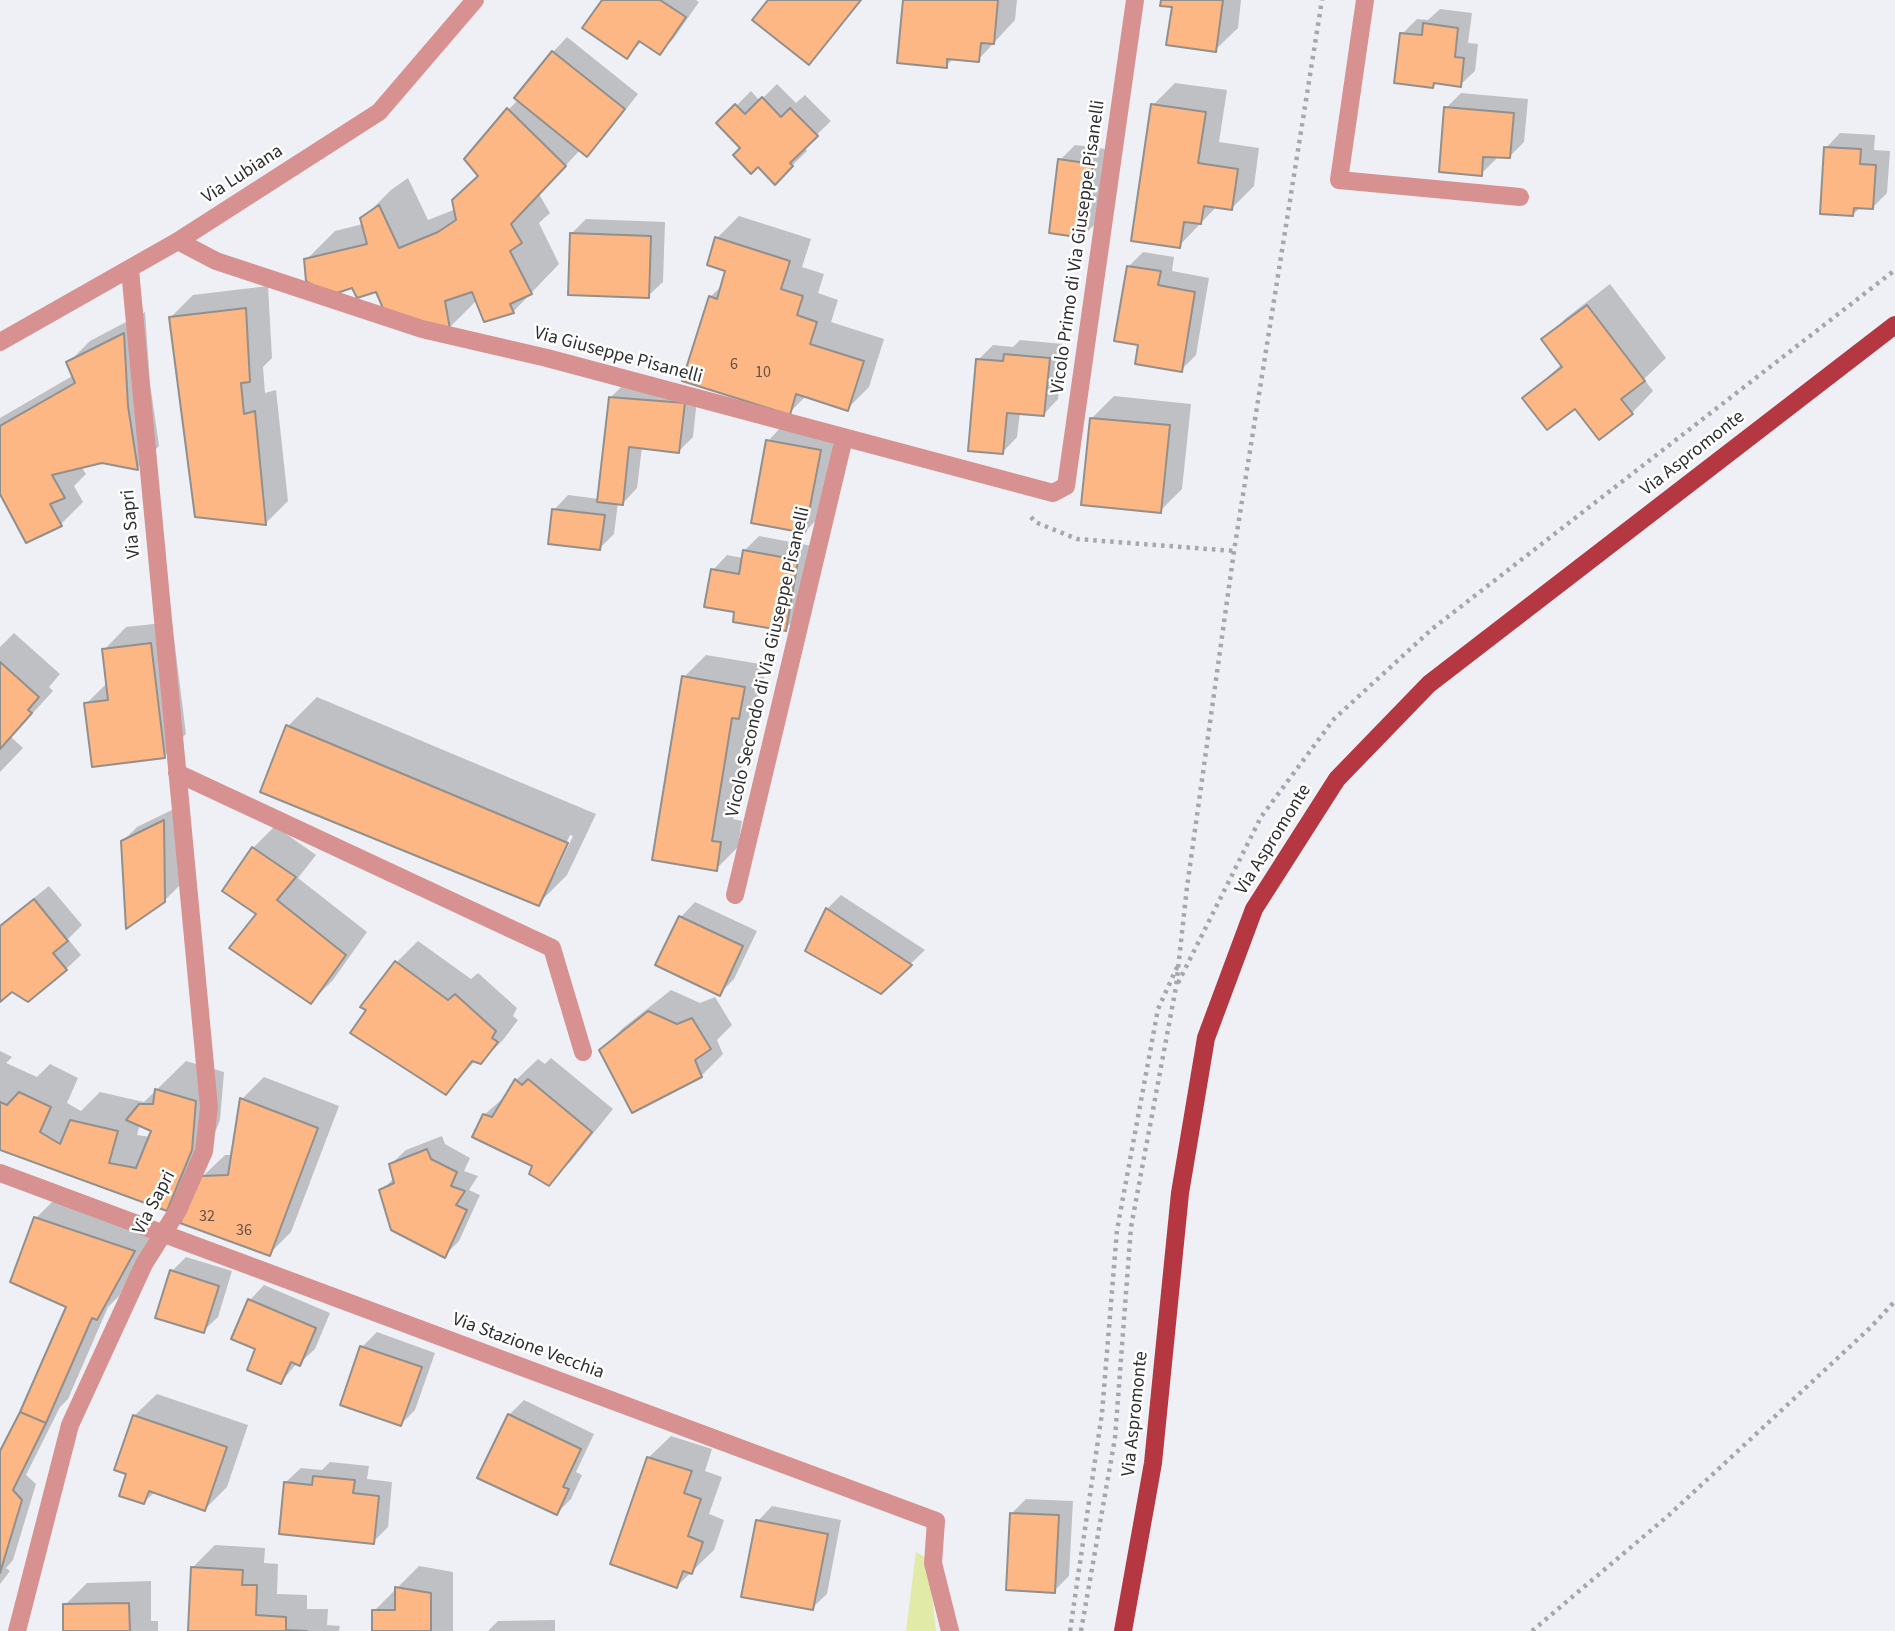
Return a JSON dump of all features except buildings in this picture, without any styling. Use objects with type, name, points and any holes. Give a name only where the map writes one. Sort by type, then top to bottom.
[{"type":"main road","name":"Via Aspromonte","points":[[1123,1631],[1153,1464],[1180,1193],[1206,1038],[1254,909],[1337,779],[1429,684],[1895,325]]},
{"type":"street","name":"Via Lubiana","points":[[0,342],[178,241],[379,112],[475,0]]},
{"type":"street","name":"Vicolo Primo di Via Giuseppe Pisanelli","points":[[1053,493],[1066,486],[1135,0]]},
{"type":"street","points":[[1365,0],[1339,180],[1520,197]]},
{"type":"street","name":"Via Giuseppe Pisanelli","points":[[178,241],[216,261],[422,328],[547,358],[1053,493]]},
{"type":"street","name":"Via Sapri","points":[[17,1631],[70,1425],[145,1264],[178,1210],[204,1151],[209,1107],[130,270]]},
{"type":"street","name":"Vicolo Secondo di Via Giuseppe Pisanelli","points":[[735,895],[844,438]]},
{"type":"street","points":[[177,773],[552,948],[583,1052]]},
{"type":"street","name":"Via Stazione Vecchia","points":[[0,1173],[936,1521],[933,1563],[950,1631]]},
{"type":"path","points":[[1081,1631],[1115,1437],[1131,1227],[1176,987],[1187,887],[1234,551],[1322,0]]},
{"type":"path","points":[[1003,480],[1035,522],[1077,539],[1234,551]]},
{"type":"path","points":[[1070,1631],[1102,1413],[1116,1230],[1158,1009],[1179,961]]},
{"type":"path","points":[[1532,1631],[1669,1515],[1871,1327],[1895,1301]]},
{"type":"green space","points":[[916,1552],[928,1559],[936,1631],[906,1631]]}]
